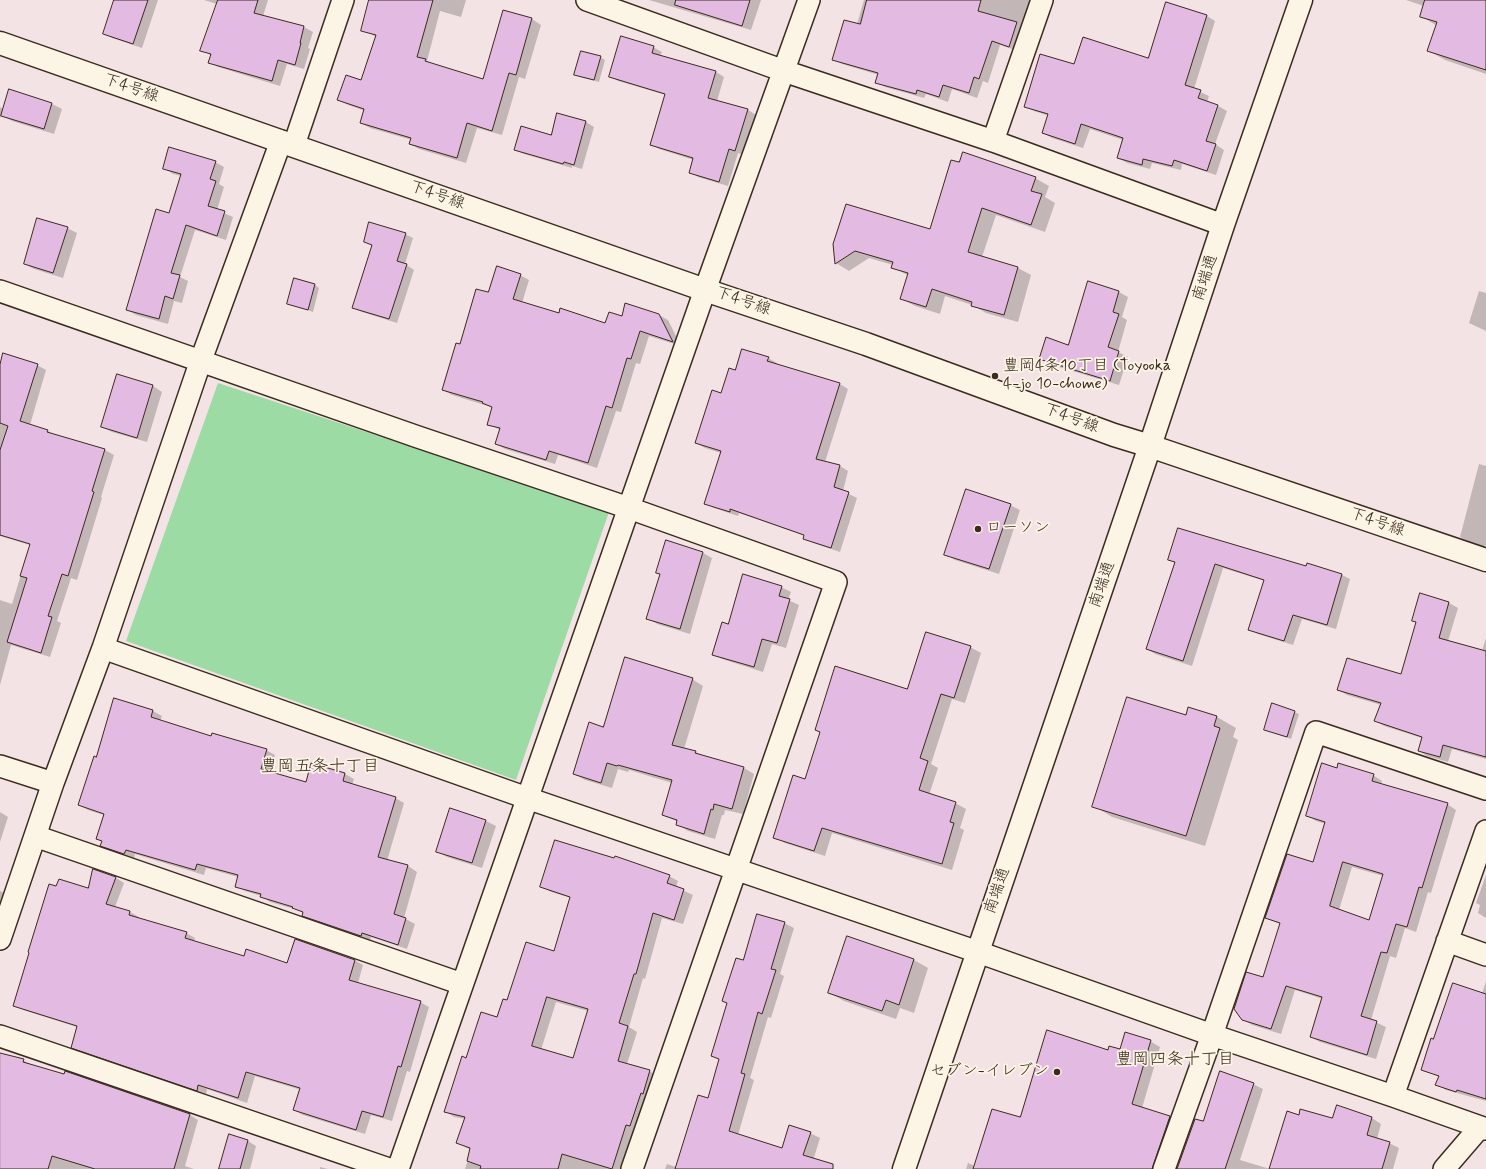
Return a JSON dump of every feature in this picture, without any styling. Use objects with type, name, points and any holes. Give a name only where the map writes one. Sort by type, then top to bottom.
[{"type":"street","points":[[0,939],[53,783],[103,648],[201,360],[288,143],[343,0]]},
{"type":"street","points":[[587,0],[784,71],[992,141],[1223,225]]},
{"type":"street","points":[[398,1169],[705,290],[809,0]]},
{"type":"street","points":[[992,141],[1042,0]]},
{"type":"street","name":"南端通","points":[[904,1169],[1150,446],[1223,225],[1301,0]]},
{"type":"street","name":"下4号線","points":[[0,43],[705,290],[866,344],[1107,432],[1486,560]]},
{"type":"street","points":[[1,293],[201,360],[629,508],[836,582],[632,1169]]},
{"type":"street","points":[[103,648],[527,798],[978,952],[1212,1035],[1483,1128],[1444,1169]]},
{"type":"street","points":[[1164,1169],[1212,1035],[1316,732],[1486,789]]},
{"type":"street","points":[[0,766],[53,783]]},
{"type":"street","points":[[1393,1096],[1486,831]]},
{"type":"street","points":[[35,836],[462,984]]},
{"type":"street","points":[[1447,941],[1486,955]]},
{"type":"street","points":[[0,1036],[389,1169]]},
{"type":"green space","points":[[218,383],[609,512],[516,780],[126,641]]},
{"type":"building","points":[[114,0],[148,0],[133,44],[103,34]]},
{"type":"building","points":[[218,0],[258,0],[254,13],[304,26],[295,65],[278,60],[272,81],[208,63],[211,54],[200,51]]},
{"type":"building","points":[[369,0],[433,0],[417,57],[426,59],[425,61],[483,79],[503,10],[532,18],[516,75],[509,73],[492,131],[467,123],[457,158],[409,144],[411,138],[360,123],[364,109],[337,100],[346,75],[361,80],[376,35],[361,31]]},
{"type":"building","points":[[676,0],[750,0],[742,26],[675,5]]},
{"type":"building","points":[[867,0],[981,0],[978,11],[1017,22],[1009,47],[992,41],[979,79],[974,77],[969,93],[943,85],[939,97],[917,90],[916,94],[875,83],[878,73],[832,60],[844,20],[860,24]]},
{"type":"building","points":[[1425,0],[1486,0],[1486,70],[1427,51],[1437,22],[1420,17]]},
{"type":"building","points":[[1166,2],[1207,15],[1185,85],[1201,90],[1198,98],[1218,105],[1206,141],[1216,144],[1207,171],[1174,160],[1172,166],[1143,159],[1142,165],[1117,158],[1123,138],[1081,124],[1075,144],[1042,133],[1048,114],[1024,107],[1040,54],[1074,64],[1083,37],[1148,58]]},
{"type":"building","points":[[621,36],[654,46],[652,53],[716,71],[708,98],[748,109],[735,151],[729,149],[719,182],[689,173],[693,158],[650,145],[665,94],[609,77]]},
{"type":"building","points":[[581,51],[601,56],[594,80],[574,75]]},
{"type":"building","points":[[9,89],[52,103],[44,129],[1,116]]},
{"type":"building","points":[[557,113],[586,121],[574,165],[564,162],[563,164],[514,150],[521,126],[551,135]]},
{"type":"building","points":[[169,147],[216,161],[210,179],[216,181],[208,206],[225,211],[217,236],[186,225],[171,273],[180,275],[173,299],[165,296],[159,319],[126,310],[156,209],[169,213],[181,174],[163,169]]},
{"type":"building","points":[[963,152],[1036,177],[1031,191],[1042,194],[1031,225],[982,208],[968,252],[1018,267],[1004,315],[971,306],[972,302],[932,289],[926,307],[900,299],[908,273],[891,268],[893,262],[855,251],[835,264],[833,244],[846,204],[930,229],[951,160],[959,162]]},
{"type":"building","points":[[37,218],[68,227],[53,273],[24,264]]},
{"type":"building","points":[[369,222],[406,233],[397,261],[407,264],[389,319],[352,308],[372,245],[364,242]]},
{"type":"building","points":[[497,266],[521,274],[513,299],[559,313],[560,308],[605,323],[609,312],[622,316],[625,303],[659,314],[673,342],[640,331],[631,359],[627,358],[612,408],[606,406],[588,463],[549,451],[546,460],[495,444],[500,428],[487,425],[492,407],[482,403],[483,402],[442,390],[456,343],[460,344],[476,289],[488,292]]},
{"type":"building","points":[[294,278],[315,284],[308,310],[287,304]]},
{"type":"building","points":[[1088,281],[1119,291],[1113,312],[1119,314],[1108,347],[1119,351],[1110,381],[1039,359],[1046,337],[1068,345]]},
{"type":"building","points":[[742,349],[769,357],[767,361],[840,383],[816,459],[840,465],[834,487],[849,492],[831,548],[803,539],[804,535],[730,509],[730,512],[704,504],[721,451],[695,443],[712,390],[721,393],[729,368],[735,370]]},
{"type":"building","points":[[3,353],[38,364],[20,421],[48,430],[47,432],[105,449],[92,491],[94,492],[68,576],[62,574],[48,616],[52,617],[41,653],[7,642],[27,578],[20,576],[30,544],[0,535],[0,450],[8,426],[0,423],[0,365]]},
{"type":"building","points":[[117,374],[153,385],[137,438],[101,427]]},
{"type":"building","name":"ローソン","points":[[966,489],[1011,504],[989,569],[944,555]]},
{"type":"building","points":[[1178,528],[1306,566],[1307,563],[1342,574],[1327,625],[1293,615],[1284,641],[1248,630],[1264,580],[1215,564],[1183,661],[1146,649],[1175,562],[1168,560]]},
{"type":"building","points":[[666,540],[703,552],[680,629],[646,619],[660,574],[656,573]]},
{"type":"building","points":[[743,574],[782,586],[779,596],[790,599],[777,643],[762,639],[754,667],[712,655],[722,622],[728,624]]},
{"type":"building","points":[[1420,593],[1449,602],[1439,638],[1486,651],[1486,757],[1443,745],[1440,757],[1418,751],[1422,737],[1374,721],[1381,703],[1337,690],[1347,658],[1401,674],[1416,622],[1412,621]]},
{"type":"building","points":[[926,632],[971,646],[954,698],[941,694],[920,758],[928,761],[919,790],[956,802],[950,822],[954,823],[942,864],[822,828],[814,851],[773,838],[793,775],[805,779],[820,732],[815,730],[835,666],[907,689]]},
{"type":"building","points":[[625,657],[693,678],[672,745],[696,751],[695,753],[744,767],[732,809],[714,804],[713,810],[711,809],[704,834],[676,825],[677,820],[662,815],[672,780],[607,763],[601,783],[573,774],[589,722],[603,727]]},
{"type":"building","points":[[1127,697],[1186,715],[1188,707],[1217,716],[1214,726],[1220,728],[1186,836],[1092,807]]},
{"type":"building","points":[[114,698],[153,710],[151,717],[211,736],[212,733],[267,749],[261,769],[306,782],[311,763],[345,773],[343,781],[396,797],[378,857],[408,865],[394,914],[406,918],[398,945],[362,933],[361,936],[302,916],[303,912],[292,908],[293,907],[260,897],[261,894],[235,887],[238,875],[197,864],[195,870],[126,850],[124,854],[100,846],[102,841],[96,839],[104,814],[78,805],[94,756],[96,757]]},
{"type":"building","points":[[1272,703],[1295,711],[1287,737],[1264,730]]},
{"type":"building","points":[[1322,763],[1337,768],[1338,763],[1374,774],[1372,781],[1448,803],[1422,888],[1419,887],[1407,927],[1396,924],[1387,953],[1381,952],[1361,1016],[1377,1021],[1367,1055],[1310,1037],[1322,997],[1286,986],[1271,1029],[1242,1020],[1234,1009],[1246,972],[1263,977],[1280,923],[1265,918],[1287,854],[1313,862],[1325,822],[1306,816]],"holes":[[[1343,862],[1383,874],[1369,920],[1330,906]]]},
{"type":"building","points":[[450,808],[486,820],[472,863],[436,852]]},
{"type":"building","points":[[555,840],[614,858],[615,856],[670,875],[667,883],[684,889],[674,920],[653,913],[636,974],[634,974],[619,1023],[628,1026],[618,1061],[650,1070],[643,1094],[641,1093],[630,1126],[626,1125],[612,1169],[562,1154],[558,1169],[480,1169],[481,1166],[467,1161],[470,1148],[456,1143],[465,1117],[444,1112],[462,1056],[466,1058],[481,1012],[497,1017],[503,999],[507,1000],[526,942],[554,951],[570,897],[540,887]],"holes":[[[547,997],[588,1009],[573,1058],[532,1046]]]},
{"type":"building","points":[[93,869],[116,877],[106,904],[130,911],[129,915],[187,932],[185,938],[244,956],[246,949],[287,963],[295,939],[355,960],[349,980],[421,1001],[401,1067],[398,1066],[383,1117],[362,1111],[356,1130],[293,1110],[300,1088],[246,1072],[238,1098],[198,1085],[197,1091],[71,1048],[77,1026],[13,1006],[49,884],[56,886],[59,879],[88,888]]},
{"type":"building","points":[[757,914],[785,922],[771,969],[776,970],[762,1014],[758,1012],[741,1073],[745,1074],[729,1131],[782,1148],[789,1125],[811,1132],[803,1155],[833,1164],[833,1169],[675,1169],[698,1095],[708,1098],[719,1059],[711,1056],[727,1003],[722,1001],[736,958],[743,960]]},
{"type":"building","points":[[847,936],[914,959],[899,1005],[886,1000],[882,1011],[828,993]]},
{"type":"building","points":[[1453,983],[1486,994],[1486,1099],[1435,1085],[1439,1076],[1421,1070],[1431,1038],[1433,1039]]},
{"type":"building","points":[[1047,1030],[1108,1050],[1109,1046],[1120,1049],[1125,1032],[1151,1040],[1132,1104],[1170,1116],[1152,1169],[973,1169],[992,1109],[1020,1117]]},
{"type":"building","points":[[0,1053],[24,1059],[23,1062],[64,1074],[65,1071],[190,1114],[174,1169],[95,1169],[52,1156],[48,1169],[0,1169]]},
{"type":"building","points":[[1220,1071],[1254,1083],[1225,1169],[1177,1169],[1195,1119],[1203,1121]]},
{"type":"building","points":[[1337,1105],[1372,1117],[1367,1135],[1390,1142],[1382,1169],[1269,1169],[1287,1111],[1299,1115],[1300,1109],[1332,1118]]},
{"type":"building","points":[[229,1134],[248,1140],[240,1169],[219,1169]]},
{"type":"place","name":"豊岡4条10丁目 (Toyooka 4-jo 10-chome)","points":[[995,376]]},
{"type":"place","name":"ローソン","points":[[978,529]]},
{"type":"place","name":"セブン-イレブン","points":[[1057,1072]]},
{"type":"district","name":"豊岡五条十丁目","points":[[320,767]]},
{"type":"district","name":"豊岡四条十丁目","points":[[1175,1060]]}]
